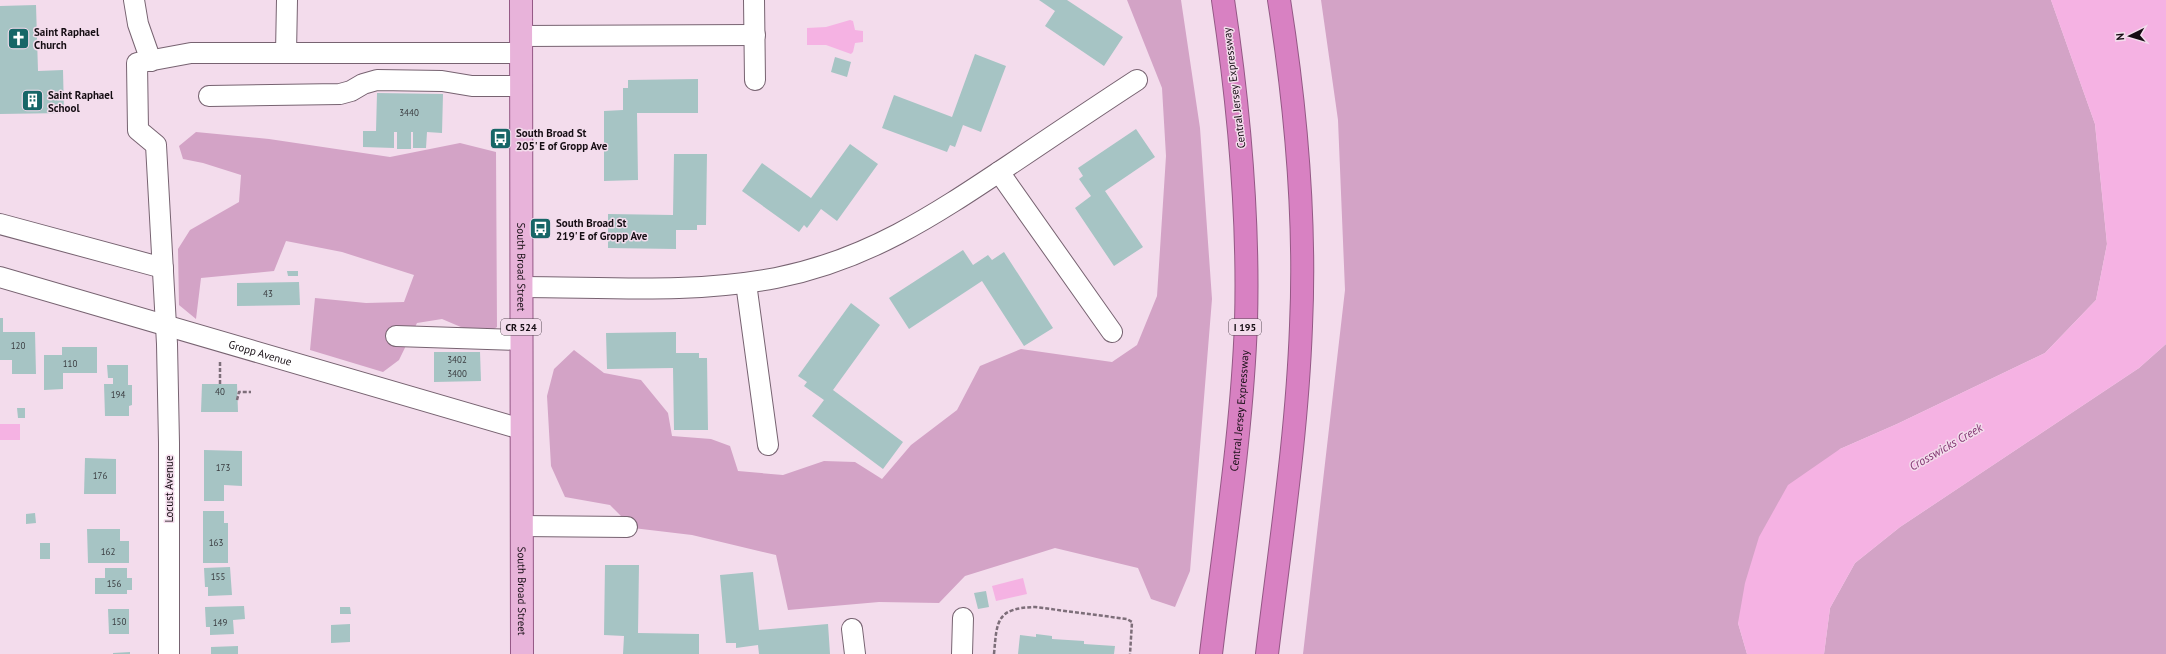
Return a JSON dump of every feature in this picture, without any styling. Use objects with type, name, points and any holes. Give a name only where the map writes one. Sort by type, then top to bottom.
[{"type":"highway","name":"Central Jersey Expressway","points":[[1211,654],[1241,405],[1246,322],[1246,240],[1242,157],[1234,75],[1223,0]]},
{"type":"highway","points":[[1267,654],[1296,411],[1301,325],[1302,240],[1298,154],[1290,69],[1280,0]]},
{"type":"main road","name":"South Broad Street","points":[[521,0],[522,654]]},
{"type":"street","points":[[134,0],[138,24],[151,60],[191,53],[286,53],[755,35]]},
{"type":"street","points":[[286,53],[287,0]]},
{"type":"street","points":[[754,0],[755,80]]},
{"type":"street","name":"Locust Avenue","points":[[151,60],[137,63],[138,130],[156,145],[166,325],[169,443],[169,654]]},
{"type":"street","points":[[209,96],[340,94],[351,91],[363,84],[377,80],[442,81],[472,86],[520,86]]},
{"type":"street","points":[[521,287],[686,288],[746,283],[822,266],[865,251],[914,227],[1137,80]]},
{"type":"street","points":[[999,172],[1112,332]]},
{"type":"street","points":[[0,224],[163,268]]},
{"type":"street","name":"Gropp Avenue","points":[[0,277],[521,429]]},
{"type":"street","points":[[746,283],[768,445]]},
{"type":"street","points":[[396,336],[521,340]]},
{"type":"street","points":[[521,526],[627,527]]},
{"type":"street","points":[[962,654],[963,618]]},
{"type":"street","points":[[852,629],[855,654]]},
{"type":"path","points":[[220,359],[220,384]]},
{"type":"path","points":[[237,400],[239,392],[251,392]]},
{"type":"path","points":[[994,654],[997,622],[1002,617],[1020,607],[1035,607],[1127,619],[1132,622],[1133,628],[1130,654]]},
{"type":"shaded area","points":[[1127,0],[1181,0],[1200,128],[1212,299],[1190,571],[1175,607],[1151,599],[1138,568],[1055,548],[965,576],[939,603],[879,602],[788,610],[776,555],[692,535],[633,528],[610,505],[565,497],[551,466],[547,396],[554,369],[574,350],[604,373],[641,380],[668,413],[672,436],[711,439],[730,446],[738,471],[783,475],[824,461],[855,462],[882,479],[911,445],[957,410],[980,366],[1021,349],[1112,362],[1137,345],[1157,296],[1166,156],[1162,88]]},
{"type":"shaded area","points":[[1321,0],[2051,0],[2095,124],[2107,244],[2096,300],[2045,353],[1897,424],[1840,449],[1738,623],[1747,654],[1303,654],[1345,290],[1338,120]]},
{"type":"shaded area","points":[[196,132],[269,139],[390,157],[460,143],[496,152],[497,327],[482,336],[442,319],[417,323],[399,360],[383,372],[310,350],[315,298],[366,303],[404,302],[414,275],[342,252],[286,241],[274,271],[201,278],[196,319],[179,305],[178,249],[190,230],[239,202],[241,175],[203,163],[183,159],[179,146]]},
{"type":"shaded area","points":[[2166,344],[2166,654],[1824,654],[1830,608],[1855,563],[1900,527],[2139,368]]},
{"type":"water","name":"Crosswicks Creek","points":[[2051,0],[2166,0],[2166,344],[2139,368],[1900,527],[1855,563],[1830,608],[1824,654],[1747,654],[1738,623],[1745,583],[1759,537],[1788,485],[1840,449],[1897,424],[2045,353],[2096,300],[2107,244],[2095,124]]},
{"type":"water","points":[[850,20],[853,21],[855,30],[863,31],[863,42],[855,43],[851,54],[826,45],[807,45],[807,28],[826,27]]},
{"type":"water","points":[[0,424],[20,424],[20,440],[0,440]]},
{"type":"water","points":[[1023,578],[1027,594],[996,601],[992,586]]},
{"type":"building","points":[[1039,0],[1067,0],[1123,37],[1104,66],[1045,26],[1055,11]]},
{"type":"building","points":[[36,5],[38,71],[63,70],[64,113],[0,114],[0,6]]},
{"type":"building","points":[[975,54],[1006,66],[981,132],[963,125],[955,147],[950,145],[947,152],[882,128],[894,95],[952,117]]},
{"type":"building","points":[[835,57],[851,62],[847,77],[831,72]]},
{"type":"building","points":[[698,79],[698,113],[637,113],[638,180],[604,181],[604,111],[623,110],[623,88],[628,88],[628,80]]},
{"type":"building","points":[[377,93],[443,94],[442,133],[427,132],[426,148],[413,148],[413,132],[411,132],[411,149],[397,149],[397,132],[394,132],[394,148],[363,147],[363,131],[376,131]]},
{"type":"building","points":[[1136,129],[1155,157],[1105,191],[1143,247],[1114,266],[1075,208],[1091,196],[1079,179],[1083,176],[1078,168]]},
{"type":"building","points":[[850,144],[878,164],[837,221],[821,209],[807,228],[804,225],[799,232],[742,191],[762,163],[811,198]]},
{"type":"building","points":[[674,154],[707,154],[706,225],[697,225],[697,230],[676,230],[676,249],[608,248],[608,214],[673,215]]},
{"type":"building","points":[[963,250],[973,265],[988,255],[992,260],[1004,252],[1053,328],[1024,346],[982,281],[909,329],[889,298]]},
{"type":"building","points":[[287,271],[298,271],[298,276],[288,276]]},
{"type":"building","points":[[299,282],[300,305],[237,306],[237,283]]},
{"type":"building","points":[[851,303],[880,325],[833,390],[903,442],[883,469],[812,416],[824,400],[804,386],[807,382],[798,376]]},
{"type":"building","points":[[0,318],[3,318],[3,332],[35,332],[36,374],[12,374],[12,360],[0,360]]},
{"type":"building","points":[[676,332],[676,353],[699,353],[699,358],[707,358],[708,430],[674,430],[673,368],[607,369],[606,333]]},
{"type":"building","points":[[62,347],[97,347],[97,373],[63,373],[63,389],[44,390],[44,355],[62,355]]},
{"type":"building","points":[[434,352],[480,352],[481,381],[434,382]]},
{"type":"building","points":[[107,365],[128,365],[128,385],[132,385],[132,405],[129,406],[129,416],[105,416],[104,384],[113,384],[113,378],[108,378]]},
{"type":"building","points":[[202,384],[237,384],[238,412],[201,412]]},
{"type":"building","points":[[17,408],[25,408],[25,418],[18,418]]},
{"type":"building","points":[[204,450],[242,451],[242,486],[224,485],[224,501],[204,501]]},
{"type":"building","points":[[85,458],[116,459],[116,494],[84,494]]},
{"type":"building","points":[[203,511],[224,511],[224,523],[228,523],[228,563],[203,563]]},
{"type":"building","points":[[35,513],[36,523],[26,524],[26,514]]},
{"type":"building","points":[[87,529],[120,529],[120,541],[129,541],[129,563],[88,563]]},
{"type":"building","points":[[40,543],[50,543],[50,559],[40,559]]},
{"type":"building","points":[[605,565],[639,565],[638,633],[699,634],[699,654],[623,654],[624,636],[604,635]]},
{"type":"building","points":[[230,567],[232,595],[208,596],[208,587],[205,587],[204,568]]},
{"type":"building","points":[[105,568],[127,568],[127,578],[132,578],[132,590],[127,590],[127,594],[95,594],[95,578],[105,578]]},
{"type":"building","points":[[753,572],[759,630],[828,624],[830,654],[759,654],[758,645],[736,648],[736,643],[726,643],[720,575]]},
{"type":"building","points":[[986,591],[989,607],[978,609],[974,593]]},
{"type":"building","points":[[244,606],[245,619],[233,620],[234,634],[210,635],[210,627],[206,627],[205,607]]},
{"type":"building","points":[[340,607],[350,607],[351,614],[340,614]]},
{"type":"building","points":[[108,609],[129,609],[129,634],[109,634]]},
{"type":"building","points":[[350,624],[350,642],[331,643],[331,625]]},
{"type":"building","points":[[1036,634],[1052,636],[1052,639],[1084,641],[1084,644],[1115,646],[1114,654],[1018,654],[1020,635],[1036,637]]},
{"type":"building","points":[[238,646],[238,654],[211,654],[211,647]]},
{"type":"building","points":[[130,652],[130,654],[113,654],[113,653]]},
{"type":"place","name":"Saint Raphael Church","points":[[18,38]]},
{"type":"place","name":"Saint Raphael School","points":[[32,101]]},
{"type":"place","name":"South Broad St 205' E of Gropp Ave","points":[[500,139]]},
{"type":"place","name":"South Broad St 219' E of Gropp Ave","points":[[541,229]]}]
